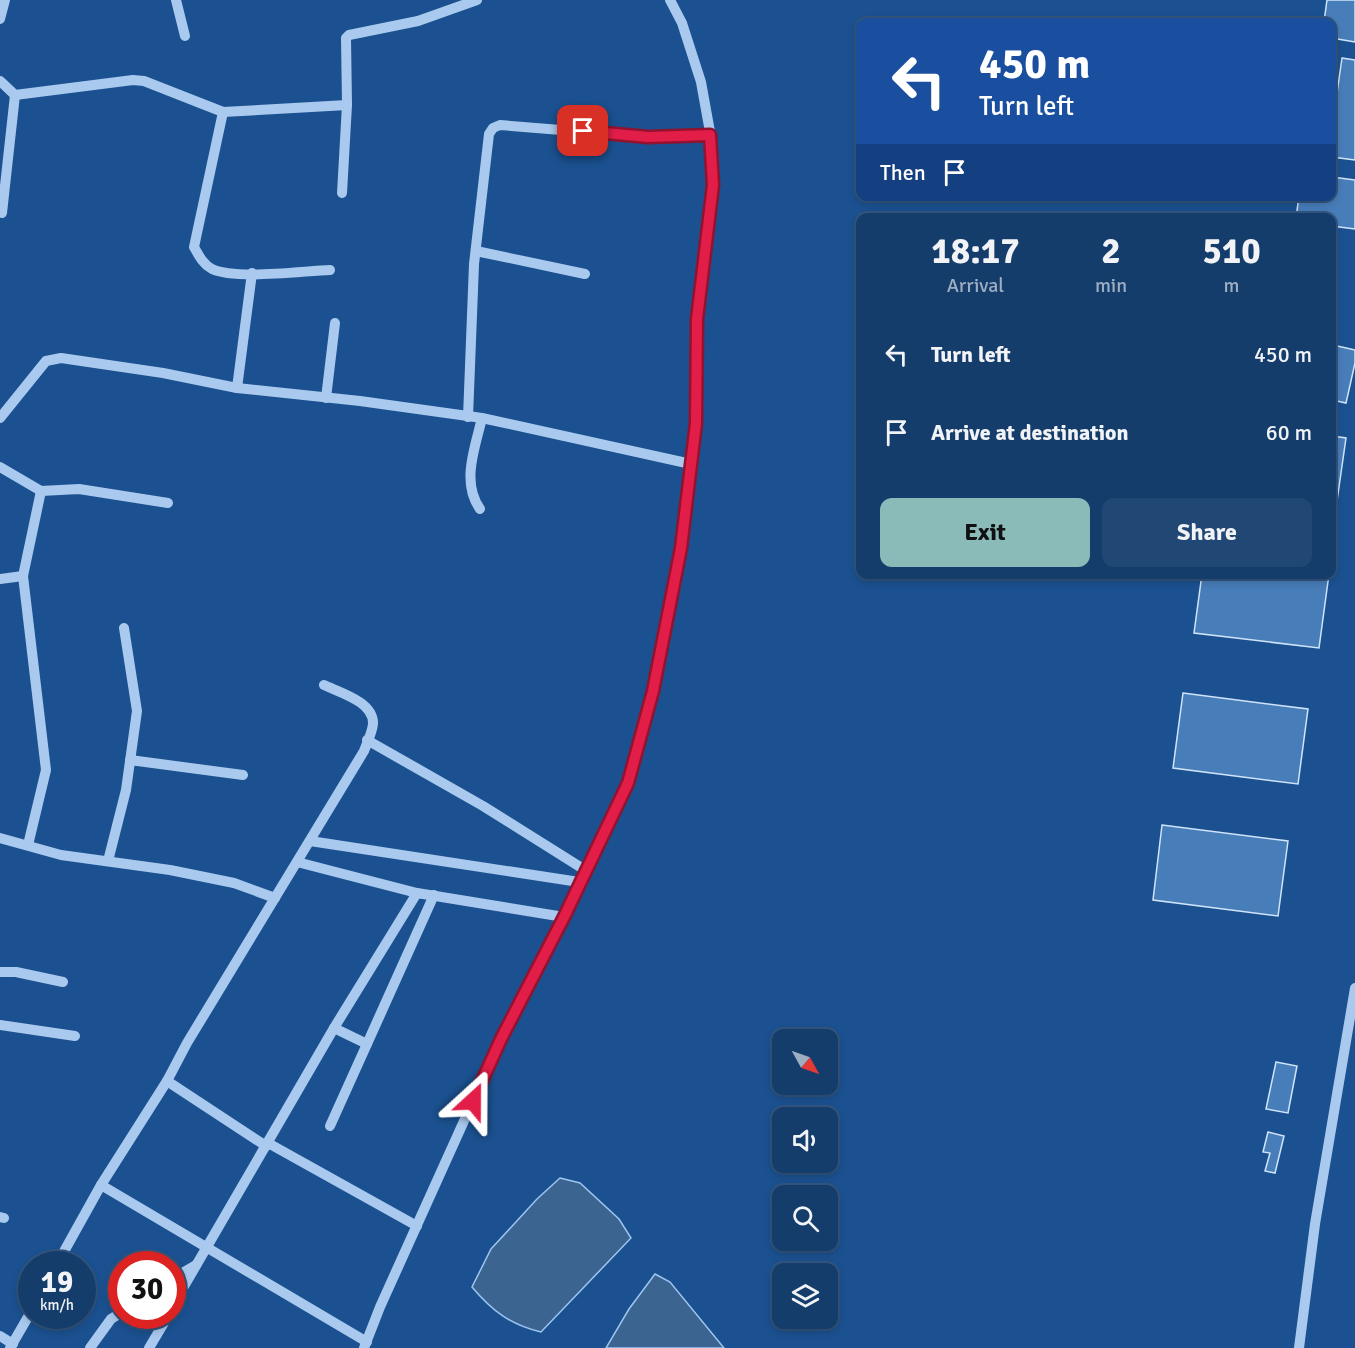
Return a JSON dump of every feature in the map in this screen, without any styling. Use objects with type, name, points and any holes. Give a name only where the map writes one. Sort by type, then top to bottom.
[{"type":"street","points":[[0,19],[5,0]]},
{"type":"street","points":[[176,0],[185,36]]},
{"type":"street","points":[[342,193],[347,105],[345,42],[349,35],[418,21],[477,0]]},
{"type":"street","points":[[101,1185],[366,1345],[501,1039],[564,917],[628,783],[653,691],[681,548],[696,423],[697,319],[713,185],[710,135],[701,82],[682,23],[670,0]]},
{"type":"street","points":[[15,95],[133,80],[159,86],[223,112],[347,105]]},
{"type":"street","points":[[0,81],[15,95]]},
{"type":"street","points":[[2,213],[15,95]]},
{"type":"street","points":[[223,112],[194,247],[202,261],[213,269],[233,274],[330,270]]},
{"type":"street","points":[[468,417],[476,251],[489,134],[493,128],[500,126],[529,127],[648,137],[710,135]]},
{"type":"street","points":[[476,251],[585,274]]},
{"type":"street","points":[[237,388],[252,273]]},
{"type":"street","points":[[326,398],[335,323]]},
{"type":"street","points":[[0,418],[46,361],[61,357],[164,373],[237,388],[482,418],[691,465]]},
{"type":"street","points":[[480,509],[474,501],[469,476],[482,418]]},
{"type":"street","points":[[0,467],[41,491],[79,489],[168,503]]},
{"type":"street","points":[[28,845],[46,770],[23,576],[41,491]]},
{"type":"street","points":[[0,579],[23,576]]},
{"type":"street","points":[[108,861],[126,790],[137,711],[124,628]]},
{"type":"street","points":[[64,1251],[101,1185],[364,751],[373,726],[372,715],[368,707],[324,685]]},
{"type":"street","points":[[367,740],[483,806],[585,870]]},
{"type":"street","points":[[130,760],[243,775]]},
{"type":"street","points":[[0,837],[61,855],[170,870],[234,883],[275,898]]},
{"type":"street","points":[[310,841],[579,882]]},
{"type":"street","points":[[297,862],[417,893],[564,917]]},
{"type":"street","points":[[186,1283],[334,1028],[417,893]]},
{"type":"street","points":[[330,1126],[434,895]]},
{"type":"street","points":[[0,972],[16,972],[63,982]]},
{"type":"street","points":[[1299,1348],[1315,1224],[1355,988]]},
{"type":"street","points":[[0,1025],[75,1036]]},
{"type":"street","points":[[334,1028],[367,1044]]},
{"type":"street","points":[[166,1080],[267,1144],[417,1226]]},
{"type":"street","points":[[186,1271],[197,1265]]},
{"type":"street","points":[[90,1348],[108,1323]]},
{"type":"street","points":[[0,1336],[12,1346],[21,1329]]},
{"type":"street","points":[[149,1348],[160,1329]]},
{"type":"water","points":[[560,1178],[580,1183],[619,1219],[631,1238],[541,1332],[503,1316],[472,1287],[491,1249],[537,1199]]},
{"type":"water","points":[[655,1274],[670,1282],[724,1348],[606,1348],[629,1309]]},
{"type":"building","points":[[1327,0],[1355,0],[1355,42],[1336,39],[1336,18],[1325,18]]},
{"type":"building","points":[[1342,58],[1355,60],[1355,160],[1336,158],[1336,100]]},
{"type":"building","points":[[1336,178],[1355,180],[1355,229],[1336,227],[1336,213],[1297,213],[1298,201],[1336,201]]},
{"type":"building","points":[[1336,346],[1355,350],[1355,363],[1346,403],[1336,401]]},
{"type":"building","points":[[1336,437],[1346,438],[1336,508]]},
{"type":"building","points":[[1201,579],[1328,579],[1319,648],[1194,633]]},
{"type":"building","points":[[1183,693],[1308,709],[1298,784],[1173,768]]},
{"type":"building","points":[[1162,825],[1288,841],[1278,916],[1153,900]]},
{"type":"building","points":[[1276,1062],[1297,1066],[1288,1113],[1266,1109]]},
{"type":"building","points":[[1268,1132],[1284,1136],[1275,1173],[1265,1171],[1270,1153],[1263,1152]]},
{"type":"route","points":[[473,1101],[501,1039],[564,917],[628,783],[653,691],[681,548],[696,423],[697,319],[713,185],[710,135],[648,137],[583,131]]}]
